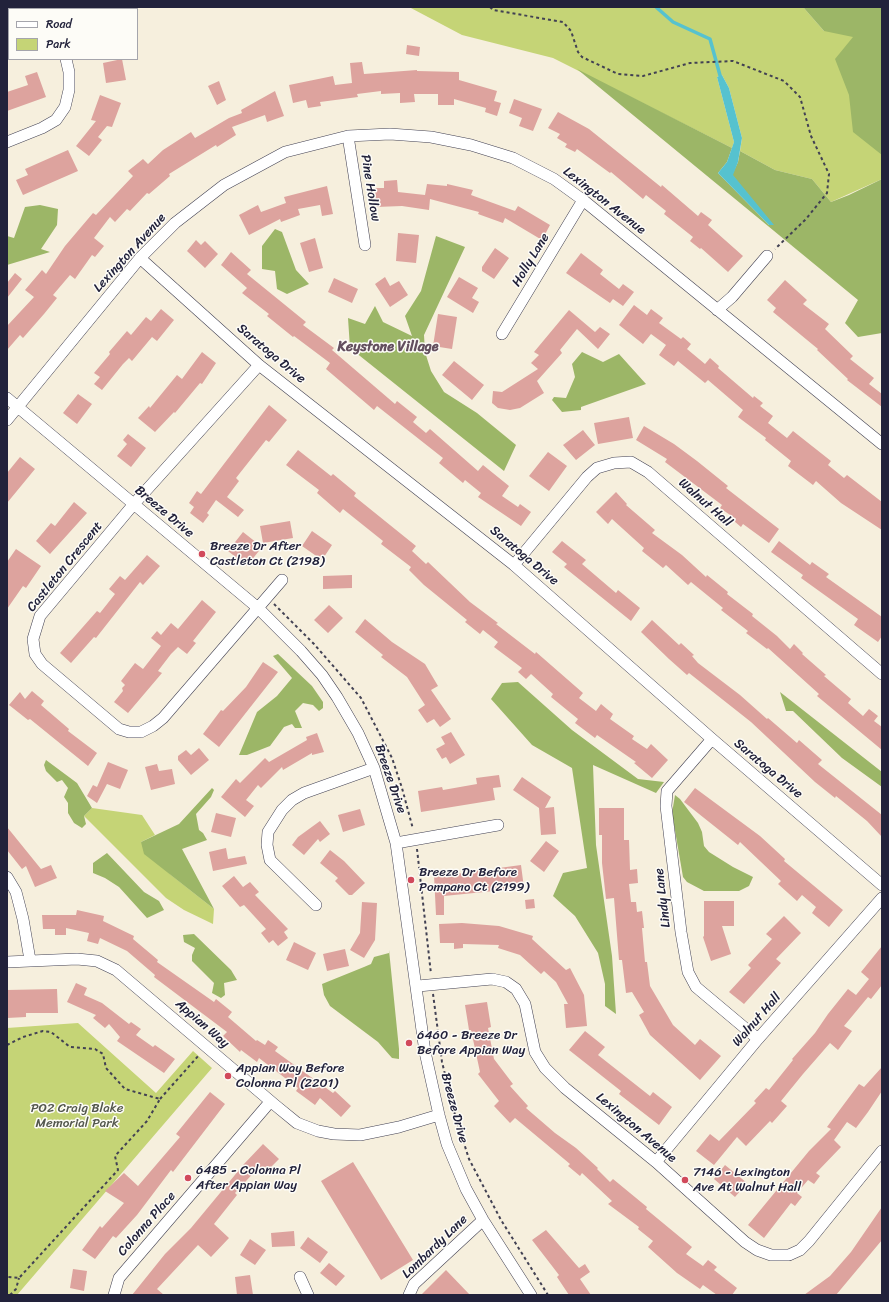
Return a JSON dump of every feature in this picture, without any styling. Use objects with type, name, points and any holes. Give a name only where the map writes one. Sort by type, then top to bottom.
[{"type":"street","points":[[7,142],[42,128],[56,120],[65,107],[69,90],[69,72],[66,60]]},
{"type":"street","name":"Lexington Avenue","points":[[7,420],[140,258],[175,223],[224,185],[285,152],[348,136],[390,134],[431,137],[471,145],[513,158],[554,179],[583,200],[882,444]]},
{"type":"street","name":"Pine Hollow","points":[[348,136],[365,244]]},
{"type":"street","name":"Holly Lane","points":[[502,334],[583,200]]},
{"type":"street","points":[[717,310],[732,297],[767,256]]},
{"type":"street","name":"Saratoga Drive","points":[[140,258],[259,365],[514,565],[712,739],[882,885]]},
{"type":"street","name":"Castleton Crescent","points":[[259,365],[133,505],[40,616],[33,639],[35,654],[42,664],[119,729],[129,732],[141,732],[153,726],[163,718],[282,580]]},
{"type":"street","name":"Breeze Drive","points":[[7,398],[133,505],[258,608],[322,674],[358,733],[374,768],[396,843],[405,916],[418,986],[425,1052],[438,1115],[466,1189],[483,1220],[531,1295]]},
{"type":"street","name":"Walnut Hall","points":[[514,565],[587,476],[597,468],[614,463],[631,462],[648,472],[882,674]]},
{"type":"street","name":"Lindy Lane","points":[[712,739],[667,791],[666,806],[681,932],[688,972],[696,987],[758,1039]]},
{"type":"street","points":[[316,905],[270,860],[267,845],[268,832],[282,810],[292,800],[304,793],[374,768]]},
{"type":"street","points":[[396,843],[498,825]]},
{"type":"street","points":[[7,877],[16,892],[23,919],[30,960]]},
{"type":"street","name":"Walnut Hall","points":[[656,1162],[758,1039],[882,898]]},
{"type":"street","name":"Appian Way","points":[[7,962],[77,959],[97,961],[116,970],[207,1046],[270,1102],[297,1123],[318,1131],[334,1134],[360,1135],[399,1127],[438,1115]]},
{"type":"street","name":"Lexington Avenue","points":[[418,986],[492,979],[506,982],[516,989],[525,1004],[535,1052],[545,1068],[565,1088],[656,1162],[745,1242],[757,1250],[771,1255],[789,1255],[800,1250],[882,1151]]},
{"type":"street","name":"Colonna Place","points":[[114,1295],[119,1278],[270,1102]]},
{"type":"street","name":"Lombardy Lane","points":[[409,1295],[414,1284],[483,1220]]},
{"type":"street","points":[[300,1277],[308,1295]]},
{"type":"path","points":[[490,7],[493,10],[563,22],[571,31],[578,52],[582,57],[618,74],[643,76],[690,63],[733,60],[784,81],[800,97],[811,136],[829,174],[827,193],[802,224],[767,256]]},
{"type":"path","points":[[7,1045],[23,1037],[43,1030],[51,1032],[70,1048],[95,1049],[103,1054],[106,1068],[125,1089],[160,1099]]},
{"type":"path","points":[[10,1295],[16,1289],[19,1278],[118,1170],[115,1156],[147,1121],[160,1099],[207,1046]]},
{"type":"path","points":[[7,1278],[19,1278]]},
{"type":"green space","points":[[409,7],[803,7],[824,31],[882,7],[882,179],[831,202],[812,179],[775,170],[740,151],[742,138],[729,88],[722,75],[717,77],[734,142],[732,148],[553,58],[462,35]]},
{"type":"green space","points":[[803,7],[882,7],[882,155],[853,132],[849,95],[835,59],[853,37],[824,31]]},
{"type":"green space","points":[[577,69],[732,148],[727,162],[718,173],[769,225],[773,225],[732,175],[738,162],[740,151],[775,170],[812,179],[831,202],[882,179],[882,333],[858,337],[845,323],[858,300]]},
{"type":"green space","points":[[40,205],[58,209],[57,225],[41,249],[50,252],[7,265],[7,236],[14,238],[25,207]]},
{"type":"green space","points":[[275,229],[282,232],[296,270],[309,284],[287,294],[277,289],[275,271],[262,269],[262,246]]},
{"type":"green space","points":[[436,236],[465,247],[424,335],[425,352],[431,371],[444,392],[477,413],[516,445],[504,471],[350,348],[348,318],[365,324],[375,306],[383,322],[412,336],[405,316],[421,291]]},
{"type":"green space","points":[[582,352],[603,362],[619,354],[646,384],[581,407],[581,410],[562,412],[552,400],[554,397],[566,398],[575,377],[572,364]]},
{"type":"green space","points":[[278,654],[312,686],[323,702],[323,708],[319,711],[313,705],[303,703],[295,711],[302,728],[295,728],[292,724],[284,727],[270,746],[247,755],[239,755],[257,712],[277,696],[292,678],[273,656]]},
{"type":"green space","points":[[518,682],[572,730],[638,779],[664,782],[656,793],[593,765],[596,845],[612,956],[616,1014],[605,1006],[605,984],[598,953],[575,916],[553,896],[563,873],[587,868],[572,768],[532,745],[491,699],[502,683]]},
{"type":"green space","points":[[780,692],[882,772],[882,787],[842,758],[793,711],[786,711]]},
{"type":"green space","points":[[46,760],[77,783],[92,808],[84,816],[86,824],[82,828],[74,823],[68,813],[68,803],[64,797],[68,788],[62,780],[57,782],[46,771],[44,765]]},
{"type":"green space","points":[[212,788],[214,790],[211,797],[196,814],[199,830],[203,833],[207,840],[182,849],[214,909],[144,854],[141,842],[179,824]]},
{"type":"green space","points":[[675,795],[680,799],[698,823],[702,832],[704,846],[709,852],[753,877],[749,886],[739,891],[704,891],[687,882],[683,877],[672,813]]},
{"type":"green space","points":[[92,808],[142,815],[155,835],[141,842],[171,875],[214,909],[213,924],[184,910],[166,898],[84,816]]},
{"type":"green space","points":[[107,853],[144,892],[159,901],[164,910],[147,918],[119,887],[105,878],[93,873],[93,863]]},
{"type":"green space","points":[[194,934],[231,970],[237,980],[224,983],[225,995],[221,998],[212,993],[214,983],[192,961],[192,955],[195,948],[184,942],[183,935]]},
{"type":"green space","points":[[389,950],[399,1059],[392,1058],[378,1042],[330,1006],[324,995],[322,984],[371,964],[374,957],[389,953]]},
{"type":"green space","name":"PO2 Craig Blake Memorial Park","points":[[78,1023],[156,1093],[193,1051],[212,1068],[17,1295],[7,1295],[7,1028]]},
{"type":"water","points":[[722,75],[729,88],[742,138],[738,162],[733,175],[774,225],[769,225],[718,173],[727,162],[734,142],[717,77]]},
{"type":"building","points":[[407,45],[420,47],[419,56],[406,54]]},
{"type":"building","points":[[122,60],[126,80],[106,83],[103,63]]},
{"type":"building","points":[[362,62],[364,74],[417,70],[459,72],[459,80],[497,91],[494,101],[501,103],[497,116],[485,112],[486,108],[454,99],[454,105],[438,105],[438,94],[414,94],[415,102],[400,103],[400,93],[381,94],[381,91],[357,94],[358,97],[320,102],[321,106],[308,108],[306,100],[293,103],[289,85],[333,76],[335,85],[352,83],[350,63]]},
{"type":"building","points":[[37,72],[46,97],[7,111],[7,92],[28,85],[25,76]]},
{"type":"building","points":[[219,81],[226,100],[217,105],[208,86]]},
{"type":"building","points":[[275,91],[284,116],[267,122],[265,115],[232,127],[236,135],[217,147],[216,145],[169,174],[170,176],[149,194],[147,193],[130,211],[127,209],[115,222],[110,217],[94,238],[104,246],[95,257],[92,255],[75,279],[70,275],[53,295],[57,298],[44,314],[23,338],[20,335],[7,350],[7,326],[34,297],[25,290],[42,270],[46,274],[65,246],[93,213],[96,215],[133,176],[128,171],[143,159],[148,164],[163,150],[191,132],[195,138],[229,118],[242,113],[241,110]]},
{"type":"building","points":[[100,95],[121,103],[112,127],[107,126],[98,137],[102,140],[89,156],[76,146],[96,121],[91,120]]},
{"type":"building","points":[[514,99],[542,109],[533,131],[519,126],[522,118],[509,113]]},
{"type":"building","points":[[558,112],[589,129],[661,187],[662,185],[698,216],[701,212],[712,220],[708,225],[743,256],[728,272],[701,248],[700,249],[690,241],[693,237],[664,214],[666,211],[646,195],[643,199],[611,172],[610,173],[577,149],[575,152],[565,147],[567,144],[557,138],[560,134],[548,128]]},
{"type":"building","points":[[68,150],[78,171],[23,195],[16,180],[28,175],[25,169]]},
{"type":"building","points":[[397,180],[398,192],[425,195],[427,184],[447,186],[447,184],[473,190],[471,195],[515,211],[518,206],[550,225],[542,240],[505,218],[503,223],[478,214],[479,212],[430,199],[429,210],[402,206],[376,207],[375,188],[384,188],[384,181]]},
{"type":"building","points":[[327,186],[333,214],[322,216],[320,205],[298,209],[300,215],[281,222],[280,219],[249,235],[239,215],[258,205],[261,212],[286,203],[284,197]]},
{"type":"building","points":[[398,233],[419,235],[416,263],[396,261]]},
{"type":"building","points":[[315,238],[323,268],[309,272],[300,243]]},
{"type":"building","points":[[196,240],[201,245],[205,241],[218,254],[205,268],[187,251]]},
{"type":"building","points":[[495,248],[509,258],[494,279],[482,271],[482,267]]},
{"type":"building","points":[[231,252],[251,270],[247,274],[306,322],[303,325],[334,348],[332,350],[395,404],[397,401],[417,417],[413,422],[426,433],[430,429],[478,471],[483,465],[509,486],[502,496],[518,507],[520,504],[531,512],[521,526],[478,497],[481,493],[465,480],[463,483],[439,463],[443,458],[377,406],[374,410],[326,369],[330,363],[294,336],[293,337],[267,316],[269,314],[242,293],[247,288],[221,265]]},
{"type":"building","points":[[581,253],[603,270],[600,274],[619,289],[623,284],[634,292],[623,306],[613,299],[610,303],[566,273]]},
{"type":"building","points":[[15,273],[22,279],[7,298],[7,283]]},
{"type":"building","points":[[385,277],[390,286],[399,281],[408,295],[390,307],[375,284]]},
{"type":"building","points":[[459,277],[478,288],[472,298],[479,302],[473,313],[447,297]]},
{"type":"building","points":[[334,278],[358,289],[352,303],[328,292]]},
{"type":"building","points":[[785,280],[807,300],[803,304],[829,324],[825,329],[853,356],[850,359],[874,378],[869,384],[882,394],[882,407],[847,380],[848,379],[817,350],[818,349],[773,312],[776,308],[767,300]]},
{"type":"building","points":[[634,305],[647,315],[651,309],[663,318],[659,323],[681,339],[683,337],[691,344],[687,349],[705,364],[710,358],[719,366],[718,368],[753,398],[754,396],[763,403],[760,406],[773,416],[768,423],[787,438],[793,431],[831,461],[828,465],[844,478],[847,475],[882,502],[882,530],[841,503],[816,481],[813,485],[788,466],[791,461],[765,440],[766,438],[738,417],[743,410],[708,380],[705,383],[678,361],[674,366],[659,355],[666,345],[651,334],[643,344],[619,325]]},
{"type":"building","points":[[161,309],[174,320],[157,341],[152,337],[132,361],[129,358],[123,364],[102,390],[94,384],[100,377],[94,373],[127,331],[131,335],[146,317],[151,321]]},
{"type":"building","points":[[569,310],[595,332],[600,327],[610,334],[598,349],[577,329],[560,350],[562,353],[537,381],[544,393],[520,408],[510,410],[498,408],[492,403],[493,391],[502,392],[538,369],[531,363],[539,355],[534,352]]},
{"type":"building","points":[[438,314],[457,317],[452,349],[433,346]]},
{"type":"building","points":[[202,352],[216,363],[202,384],[200,383],[175,413],[174,412],[155,432],[138,418],[149,406],[150,408],[177,375],[182,379]]},
{"type":"building","points":[[454,361],[484,385],[472,400],[442,375]]},
{"type":"building","points":[[78,394],[92,404],[77,424],[63,413]]},
{"type":"building","points":[[269,405],[287,420],[269,442],[266,440],[236,478],[239,481],[227,497],[244,510],[238,517],[216,500],[207,513],[209,515],[203,523],[190,513],[194,507],[189,503],[197,491],[201,494]]},
{"type":"building","points":[[629,417],[633,438],[598,444],[594,423]]},
{"type":"building","points":[[644,426],[674,444],[697,461],[728,486],[726,488],[779,529],[769,543],[743,524],[741,527],[734,521],[736,519],[720,508],[722,505],[665,462],[667,459],[636,440]]},
{"type":"building","points":[[583,430],[595,445],[576,460],[563,445]]},
{"type":"building","points":[[128,434],[146,448],[131,467],[117,456],[127,444],[123,440]]},
{"type":"building","points":[[298,450],[331,476],[333,474],[356,493],[354,496],[416,546],[412,551],[426,564],[428,562],[470,602],[498,623],[496,624],[535,654],[536,652],[583,693],[579,698],[596,711],[601,704],[613,714],[610,719],[634,736],[632,739],[647,749],[651,744],[668,760],[652,778],[634,763],[636,762],[597,735],[595,738],[575,723],[578,719],[551,697],[553,694],[531,674],[526,679],[518,672],[522,668],[494,647],[498,642],[483,630],[480,634],[465,622],[467,620],[424,585],[409,570],[411,567],[381,544],[383,541],[343,509],[340,513],[317,493],[319,490],[286,465]]},
{"type":"building","points":[[548,452],[567,466],[549,491],[529,476]]},
{"type":"building","points":[[20,457],[35,469],[7,503],[7,473]]},
{"type":"building","points":[[616,492],[627,504],[626,505],[655,530],[652,533],[682,555],[706,577],[707,575],[728,592],[727,594],[753,614],[752,616],[777,636],[790,649],[794,644],[803,653],[802,654],[826,675],[824,676],[851,699],[848,703],[863,716],[869,709],[878,716],[874,721],[882,727],[882,750],[817,696],[819,694],[768,648],[767,649],[746,633],[748,631],[721,610],[723,608],[691,582],[688,585],[666,565],[663,568],[642,551],[644,548],[612,519],[608,524],[596,512]]},
{"type":"building","points":[[74,502],[87,513],[50,554],[36,541],[51,523],[55,526]]},
{"type":"building","points":[[290,521],[293,538],[263,543],[260,526]]},
{"type":"building","points":[[312,531],[332,545],[322,560],[302,546]]},
{"type":"building","points":[[243,532],[262,547],[247,566],[228,551]]},
{"type":"building","points":[[562,541],[586,560],[582,564],[616,593],[618,590],[640,608],[631,621],[564,567],[567,564],[552,552]]},
{"type":"building","points":[[779,541],[810,565],[812,562],[829,574],[826,577],[882,617],[882,636],[878,642],[854,625],[858,619],[801,578],[803,575],[771,552]]},
{"type":"building","points":[[16,549],[41,566],[26,588],[23,586],[7,609],[7,562]]},
{"type":"building","points":[[147,555],[160,566],[143,585],[140,582],[96,638],[94,637],[71,663],[60,653],[97,611],[100,613],[115,594],[109,589],[120,576],[125,580]]},
{"type":"building","points":[[352,575],[352,588],[323,589],[323,576]]},
{"type":"building","points":[[202,600],[216,612],[193,641],[196,643],[187,654],[178,647],[171,654],[158,671],[162,673],[128,713],[114,702],[123,691],[122,688],[125,685],[121,681],[135,663],[143,669],[161,646],[151,638],[157,631],[161,635],[171,623],[178,629]]},
{"type":"building","points":[[329,605],[343,618],[328,633],[314,620]]},
{"type":"building","points":[[365,619],[392,642],[425,664],[438,686],[431,690],[451,719],[440,727],[434,719],[427,723],[418,710],[425,705],[407,677],[381,657],[383,655],[355,632]]},
{"type":"building","points":[[652,620],[679,645],[681,643],[694,655],[692,656],[698,663],[740,695],[797,743],[799,740],[822,760],[818,764],[882,815],[882,837],[867,821],[836,796],[835,798],[815,782],[751,722],[689,673],[687,675],[669,659],[641,632]]},
{"type":"building","points":[[263,662],[278,672],[219,747],[203,734],[221,710],[223,711],[246,687]]},
{"type":"building","points":[[32,691],[44,701],[41,705],[69,729],[68,731],[97,753],[88,766],[30,719],[28,720],[9,705],[20,692],[25,699]]},
{"type":"building","points":[[451,732],[465,755],[450,764],[446,757],[442,759],[436,749],[445,744],[441,737]]},
{"type":"building","points":[[317,733],[324,752],[312,755],[312,753],[283,770],[282,767],[261,788],[258,785],[246,800],[254,806],[245,817],[221,797],[236,779],[240,783],[265,758],[269,762],[307,740],[306,737]]},
{"type":"building","points":[[199,748],[209,760],[191,775],[178,760],[178,756],[186,750],[191,755]]},
{"type":"building","points":[[108,762],[128,770],[120,789],[107,784],[97,803],[87,796],[93,785],[97,787]]},
{"type":"building","points":[[157,764],[159,771],[172,769],[175,784],[151,790],[145,767]]},
{"type":"building","points":[[499,775],[501,787],[493,788],[495,800],[421,812],[418,791],[442,787],[443,790],[477,784],[476,778]]},
{"type":"building","points":[[522,777],[551,797],[545,808],[554,807],[556,834],[541,835],[539,808],[513,790]]},
{"type":"building","points":[[695,788],[760,836],[785,859],[784,861],[843,910],[829,927],[812,913],[816,907],[802,895],[797,901],[778,884],[781,881],[740,842],[738,845],[684,802]]},
{"type":"building","points":[[599,808],[624,808],[624,840],[629,840],[630,870],[637,869],[638,883],[629,884],[631,902],[636,902],[637,912],[642,911],[645,962],[647,962],[650,986],[673,1025],[695,1045],[700,1039],[721,1056],[700,1080],[650,1035],[639,1015],[644,1012],[632,992],[626,993],[622,960],[619,960],[614,898],[606,899],[602,863],[602,835],[599,835]]},
{"type":"building","points":[[360,809],[365,825],[343,832],[338,815]]},
{"type":"building","points":[[216,813],[236,818],[231,837],[211,832]]},
{"type":"building","points":[[320,821],[330,834],[320,842],[318,839],[304,855],[292,845],[298,837]]},
{"type":"building","points":[[7,827],[41,869],[51,865],[57,878],[35,887],[26,866],[22,869],[7,850]]},
{"type":"building","points":[[546,841],[559,851],[544,872],[530,861]]},
{"type":"building","points":[[226,848],[228,859],[245,856],[247,864],[213,871],[209,852]]},
{"type":"building","points":[[330,850],[344,861],[365,883],[352,895],[349,895],[335,881],[338,878],[320,863]]},
{"type":"building","points":[[521,865],[524,888],[444,896],[444,915],[436,915],[434,875],[467,873],[466,871],[480,870],[480,875],[500,873],[499,868]]},
{"type":"building","points":[[234,876],[243,887],[250,882],[259,892],[255,895],[288,929],[284,932],[288,938],[278,946],[273,940],[269,943],[261,933],[266,929],[244,905],[240,907],[222,886]]},
{"type":"building","points":[[534,899],[535,908],[526,909],[525,900]]},
{"type":"building","points":[[704,901],[734,901],[734,926],[722,926],[731,954],[711,961],[703,937]]},
{"type":"building","points":[[362,902],[377,903],[375,940],[364,958],[350,950],[360,933]]},
{"type":"building","points":[[77,910],[104,916],[103,921],[134,936],[133,939],[158,960],[157,962],[214,1002],[216,999],[232,1012],[228,1017],[256,1041],[257,1040],[265,1045],[268,1040],[278,1047],[275,1051],[333,1093],[335,1091],[351,1106],[341,1117],[320,1098],[315,1105],[296,1091],[298,1088],[259,1058],[257,1062],[241,1050],[240,1052],[223,1036],[227,1032],[154,977],[155,975],[127,951],[100,938],[98,944],[87,941],[89,933],[66,928],[66,935],[55,935],[55,929],[43,929],[42,915],[76,915]]},
{"type":"building","points":[[784,916],[801,933],[776,959],[781,963],[744,1004],[729,992],[751,968],[748,965],[772,939],[766,934]]},
{"type":"building","points":[[462,923],[499,926],[533,936],[532,939],[566,970],[570,968],[584,995],[587,1026],[566,1028],[564,1004],[568,1004],[556,982],[544,971],[541,974],[520,955],[498,948],[499,945],[463,944],[463,948],[454,949],[454,943],[440,943],[439,924]]},
{"type":"building","points":[[294,942],[316,953],[308,970],[286,960]]},
{"type":"building","points":[[882,946],[882,985],[871,999],[868,997],[844,1026],[852,1031],[838,1050],[830,1043],[781,1101],[787,1106],[772,1123],[770,1121],[746,1146],[737,1137],[714,1165],[696,1151],[710,1134],[719,1141],[756,1103],[754,1101],[766,1088],[769,1090],[848,989],[856,995],[869,979],[861,972]]},
{"type":"building","points":[[345,949],[349,966],[327,971],[323,954]]},
{"type":"building","points":[[76,983],[87,988],[84,995],[102,1003],[129,1024],[131,1022],[141,1029],[136,1035],[153,1047],[155,1045],[175,1059],[164,1073],[117,1041],[120,1037],[109,1024],[105,1028],[93,1018],[96,1015],[67,1002]]},
{"type":"building","points":[[57,989],[58,1013],[26,1013],[26,1017],[7,1018],[7,990]]},
{"type":"building","points":[[487,1002],[491,1027],[488,1028],[494,1059],[513,1084],[510,1086],[528,1106],[526,1108],[555,1133],[576,1148],[598,1168],[597,1169],[610,1182],[613,1179],[647,1207],[646,1209],[692,1247],[686,1254],[703,1266],[708,1260],[717,1267],[714,1270],[737,1288],[732,1295],[717,1295],[703,1285],[700,1289],[677,1273],[648,1247],[653,1241],[638,1229],[639,1227],[608,1204],[612,1201],[582,1173],[580,1176],[568,1166],[570,1164],[515,1118],[510,1123],[494,1106],[499,1101],[478,1074],[480,1072],[471,1030],[469,1030],[465,1005]]},
{"type":"building","points":[[585,1031],[605,1047],[598,1055],[650,1096],[653,1092],[672,1107],[659,1125],[619,1094],[621,1091],[569,1050]]},
{"type":"building","points":[[882,1067],[882,1091],[868,1112],[856,1128],[847,1122],[834,1140],[841,1147],[816,1173],[820,1176],[814,1184],[808,1180],[797,1193],[802,1197],[795,1206],[791,1203],[764,1238],[748,1225],[809,1151],[831,1129],[827,1127],[859,1084],[864,1087]]},
{"type":"building","points":[[210,1092],[225,1104],[173,1172],[171,1170],[137,1215],[116,1238],[113,1236],[95,1259],[82,1250],[100,1226],[102,1228],[124,1203],[105,1191],[124,1173],[138,1186],[180,1137],[176,1134]]},
{"type":"building","points":[[263,1144],[279,1159],[264,1174],[258,1168],[235,1193],[237,1195],[214,1224],[229,1238],[211,1257],[198,1245],[157,1289],[164,1295],[132,1295],[165,1254],[191,1228],[244,1164]]},
{"type":"building","points":[[353,1162],[413,1260],[381,1280],[321,1181]]},
{"type":"building","points":[[725,1165],[747,1183],[735,1197],[714,1179]]},
{"type":"building","points":[[882,1207],[882,1240],[836,1295],[804,1295],[830,1276],[851,1252]]},
{"type":"building","points":[[546,1230],[579,1268],[585,1264],[590,1272],[580,1279],[591,1295],[569,1295],[557,1277],[559,1275],[532,1240]]},
{"type":"building","points":[[294,1231],[295,1246],[272,1247],[271,1233]]},
{"type":"building","points":[[308,1237],[328,1252],[320,1263],[300,1248]]},
{"type":"building","points":[[250,1239],[266,1250],[255,1265],[240,1255]]},
{"type":"building","points":[[329,1263],[345,1276],[336,1286],[320,1273]]},
{"type":"building","points":[[73,1269],[87,1271],[84,1291],[70,1288]]},
{"type":"building","points":[[446,1270],[470,1295],[421,1295]]},
{"type":"building","points":[[250,1275],[253,1295],[237,1295],[235,1277]]},
{"type":"waterway","points":[[656,7],[673,22],[710,39],[721,79]]},
{"type":"place","name":"Breeze Dr After Castleton Ct (2198)","points":[[202,554]]},
{"type":"place","name":"Breeze Dr Before Pompano Ct (2199)","points":[[411,880]]},
{"type":"place","name":"6460 - Breeze Dr Before Appian Way","points":[[409,1043]]},
{"type":"place","name":"Appian Way Before Colonna Pl (2201)","points":[[228,1076]]},
{"type":"place","name":"6485 - Colonna Pl After Appian Way","points":[[188,1178]]},
{"type":"place","name":"7146 - Lexington Ave At Walnut Hall","points":[[685,1180]]},
{"type":"district","name":"Keystone Village","points":[[388,347]]}]
